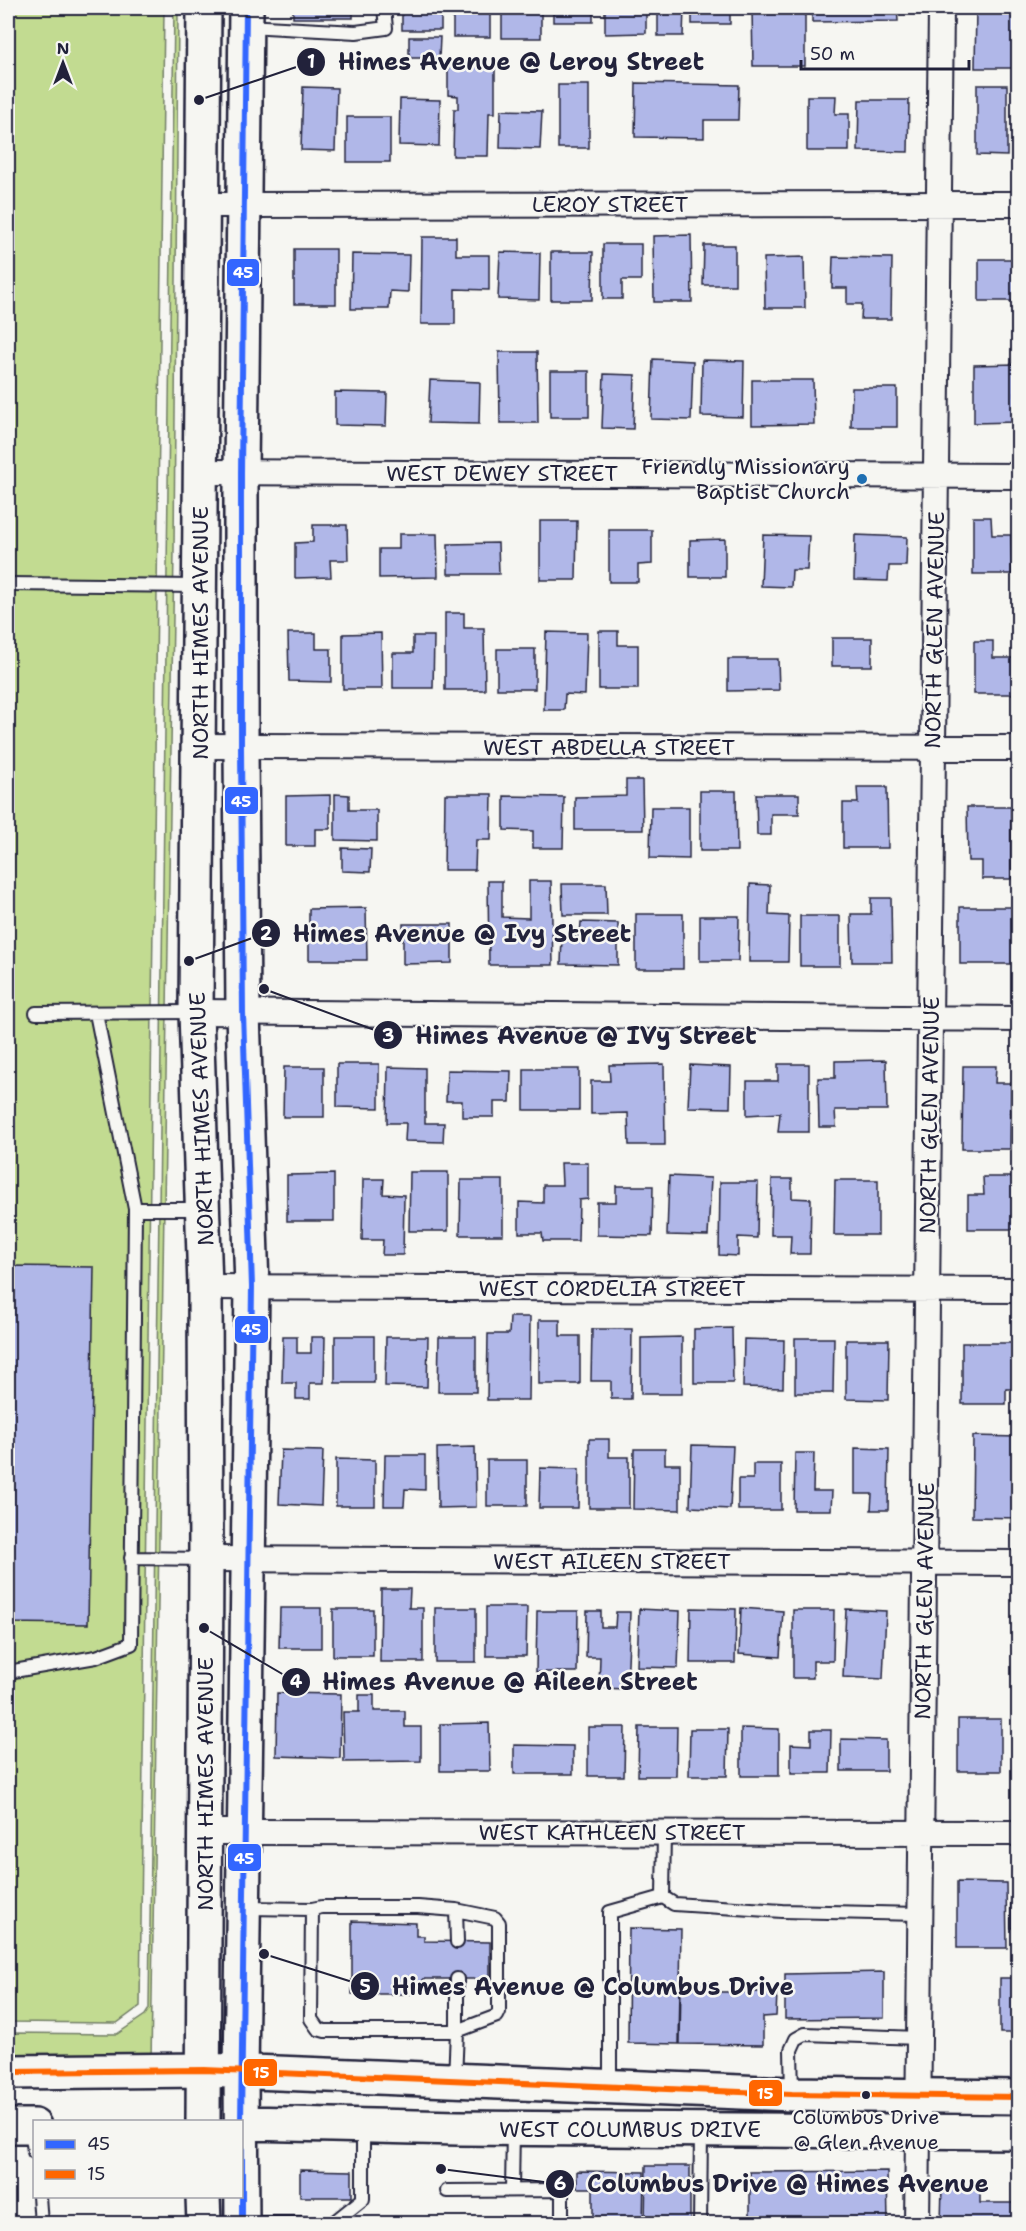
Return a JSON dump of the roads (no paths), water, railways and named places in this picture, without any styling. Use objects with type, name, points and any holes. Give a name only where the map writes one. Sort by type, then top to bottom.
[{"type":"street","name":"NORTH HIMES AVENUE","points":[[203,2120],[205,1287],[196,1012],[200,746],[204,8]]},
{"type":"street","name":"NORTH GLEN AVENUE","points":[[918,2223],[941,8]]},
{"type":"street","name":"NORTH HIMES AVENUE","points":[[242,2120],[252,1287],[243,1013],[241,747],[241,472],[246,17]]},
{"type":"street","name":"LEROY STREET","points":[[202,205],[1018,204]]},
{"type":"street","name":"WEST DEWEY STREET","points":[[201,472],[1018,476]]},
{"type":"street","points":[[200,586],[241,586]]},
{"type":"street","name":"WEST ABDELLA STREET","points":[[200,746],[1018,748]]},
{"type":"street","points":[[196,1012],[1018,1019]]},
{"type":"street","name":"WEST CORDELIA STREET","points":[[205,1287],[1018,1290]]},
{"type":"street","name":"WEST AILEEN STREET","points":[[206,1559],[1018,1563]]},
{"type":"street","name":"WEST KATHLEEN STREET","points":[[205,1832],[1018,1833]]},
{"type":"street","name":"WEST COLUMBUS DRIVE","points":[[8,2072],[204,2070],[792,2094],[1018,2097]]},
{"type":"street","name":"WEST COLUMBUS DRIVE","points":[[243,2123],[513,2128],[1018,2132]]},
{"type":"street","points":[[203,2198],[204,2223]]},
{"type":"street","name":"NORTH HIMES AVENUE","points":[[242,2198],[242,2223]]},
{"type":"lane","points":[[246,17],[356,32],[386,28],[384,8]]},
{"type":"lane","points":[[8,584],[200,586]]},
{"type":"lane","points":[[36,1013],[196,1012]]},
{"type":"lane","points":[[8,1672],[96,1657],[131,1644],[135,1209],[96,1013]]},
{"type":"lane","points":[[135,1209],[203,1209]]},
{"type":"lane","points":[[131,1558],[206,1559]]},
{"type":"lane","points":[[663,1897],[664,1832]]},
{"type":"lane","points":[[610,2087],[610,1912],[663,1897],[674,1904],[920,1914]]},
{"type":"lane","points":[[245,1908],[406,1907],[456,1910],[495,1918],[499,1923],[499,2012],[494,2018],[457,2031],[325,2031],[318,2029],[311,2019],[312,1909]]},
{"type":"lane","points":[[456,1910],[456,1942]]},
{"type":"lane","points":[[455,2081],[456,1980]]},
{"type":"lane","points":[[792,2094],[791,2050],[796,2039],[805,2034],[919,2038]]},
{"type":"lane","points":[[242,2223],[333,2223],[363,2199],[363,2126]]},
{"type":"lane","points":[[512,2190],[513,2128]]},
{"type":"lane","points":[[700,2223],[701,2129]]},
{"type":"lane","points":[[447,2191],[562,2190],[562,2223]]},
{"type":"lane","points":[[39,2198],[41,2223]]},
{"type":"place","name":"Himes Avenue @ Leroy Street","points":[[199,100]]},
{"type":"place","name":"Friendly Missionary Baptist Church","points":[[862,479]]},
{"type":"place","name":"Himes Avenue @ Ivy Street","points":[[189,961]]},
{"type":"place","name":"Himes Avenue @ IVy Street","points":[[264,989]]},
{"type":"place","name":"Himes Avenue @ Aileen Street","points":[[204,1628]]},
{"type":"place","name":"Himes Avenue @ Columbus Drive","points":[[264,1954]]},
{"type":"place","name":"Columbus Drive @ Glen Avenue","points":[[866,2095]]},
{"type":"place","name":"Columbus Drive @ Himes Avenue","points":[[441,2169]]}]
